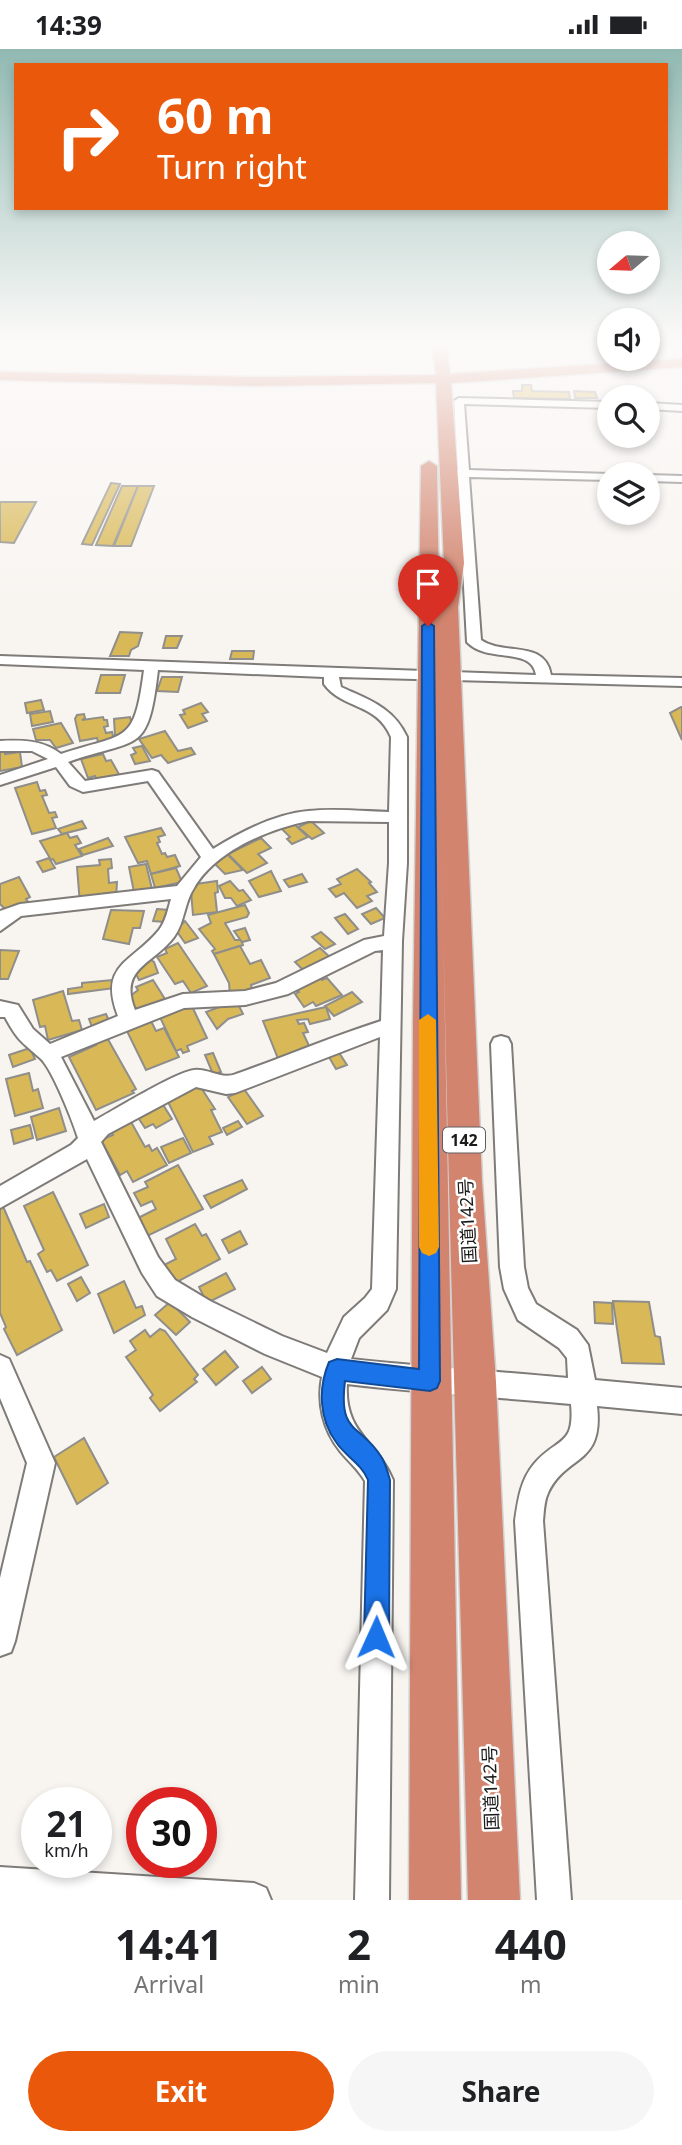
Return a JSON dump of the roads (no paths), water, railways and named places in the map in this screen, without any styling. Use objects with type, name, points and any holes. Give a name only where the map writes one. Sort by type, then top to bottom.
[{"type":"highway","name":"国道142号","points":[[435,1900],[430,1381],[439,676],[436,429]]},
{"type":"highway","name":"国道142号","points":[[446,429],[456,473],[454,563],[439,676],[476,1382],[494,1900]]},
{"type":"street","points":[[458,429],[456,473],[474,642],[486,650],[532,655],[542,665],[544,679]]},
{"type":"street","points":[[456,473],[597,477]]},
{"type":"street","points":[[660,478],[682,479]]},
{"type":"street","points":[[0,660],[682,682]]},
{"type":"street","points":[[0,781],[125,739],[137,730],[144,709],[152,664]]},
{"type":"street","points":[[332,672],[331,684],[336,690],[376,707],[385,714],[399,737],[396,841],[398,863],[393,941],[384,1289],[377,1304],[351,1328],[337,1370],[333,1413],[343,1434],[374,1465],[379,1480],[372,1900]]},
{"type":"street","points":[[0,746],[33,745],[60,760],[76,783],[83,787],[152,775],[210,857]]},
{"type":"street","points":[[130,1020],[121,989],[122,978],[128,967],[166,935],[176,919],[183,891],[210,857],[293,819],[308,816],[397,817]]},
{"type":"street","points":[[0,924],[8,914],[32,908],[79,905],[183,891]]},
{"type":"street","points":[[48,1053],[183,1001],[245,998],[281,989],[372,944],[393,941]]},
{"type":"street","points":[[0,1009],[10,1010],[26,1038],[48,1053],[83,1119],[89,1140],[150,1265],[166,1288],[236,1327],[337,1370],[430,1381],[476,1382],[582,1394],[682,1401]]},
{"type":"street","points":[[0,1198],[79,1152],[100,1128],[118,1116],[187,1080],[195,1078],[226,1085],[235,1084],[281,1064],[318,1054],[346,1040],[391,1026]]},
{"type":"street","points":[[501,1044],[512,1267],[516,1289],[527,1312],[568,1339],[579,1354],[586,1423],[581,1442],[544,1474],[533,1492],[529,1521],[554,1900]]},
{"type":"street","points":[[0,1368],[41,1463],[0,1641]]},
{"type":"street","points":[[0,1884],[254,1900]]}]
